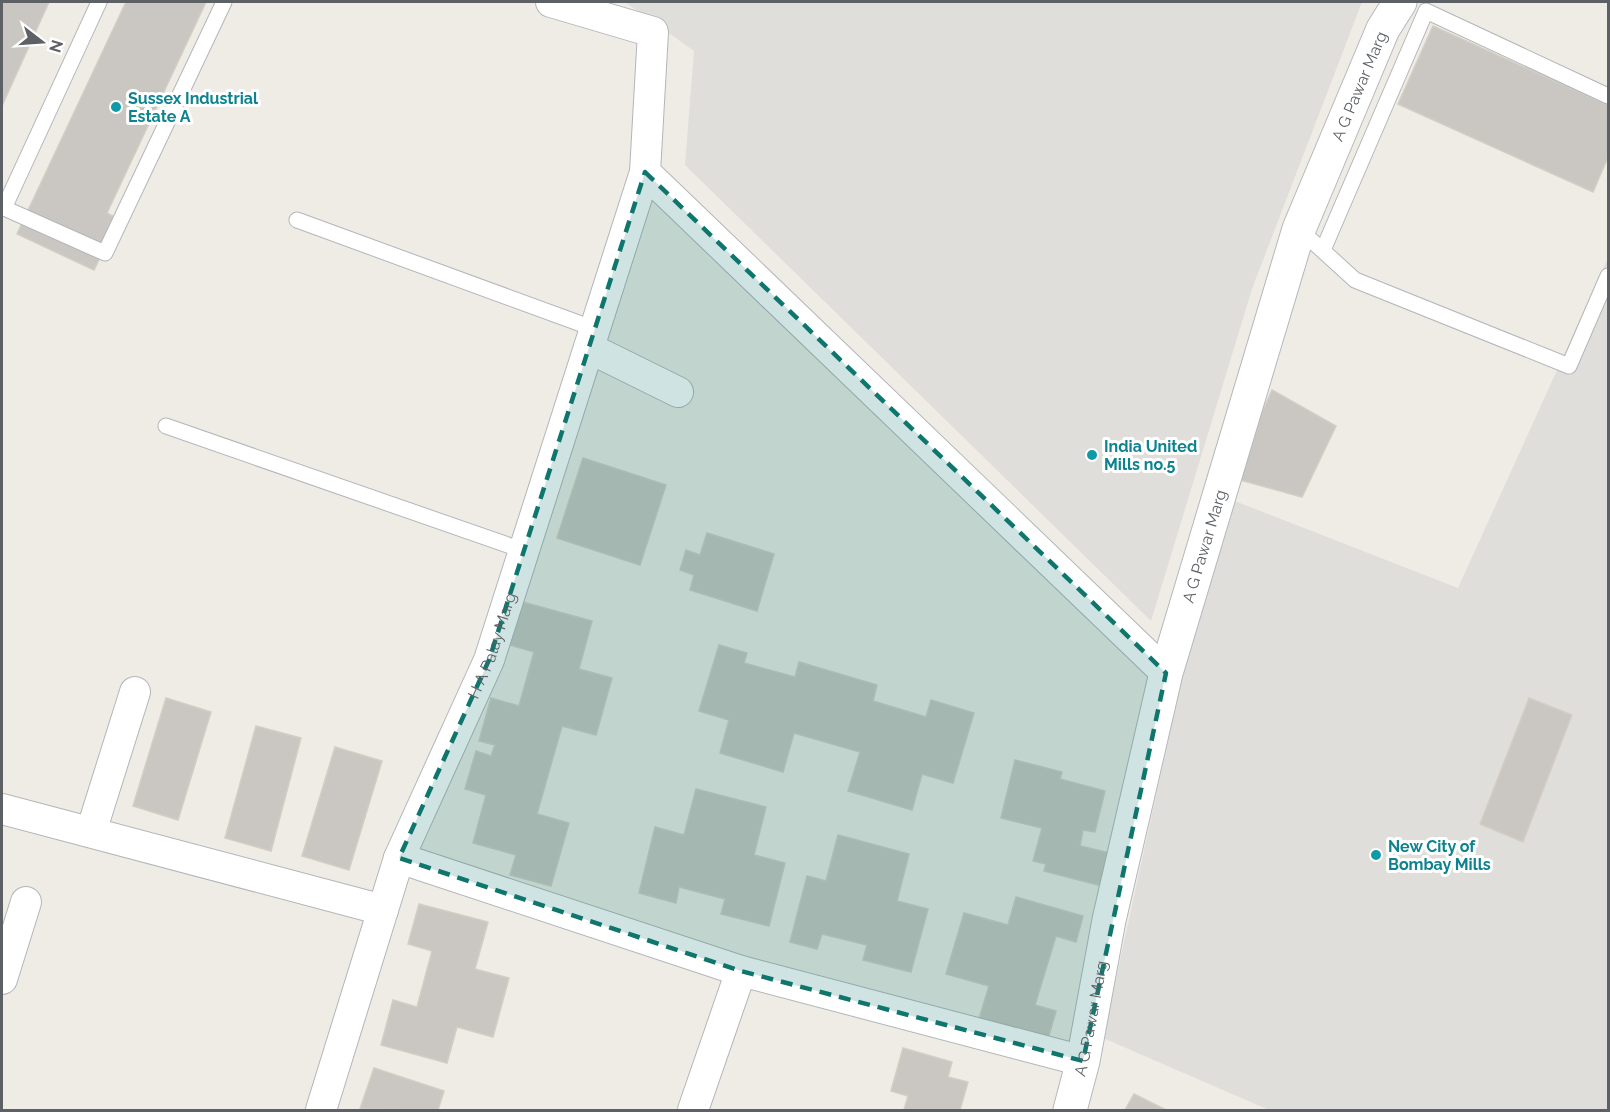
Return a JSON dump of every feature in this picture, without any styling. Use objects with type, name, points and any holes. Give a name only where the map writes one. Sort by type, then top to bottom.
[{"type":"street","name":"H A Palay Marg","points":[[321,1110],[399,858],[489,660],[645,172],[653,32],[551,2]]},
{"type":"street","name":"A G Pawar Marg","points":[[1070,1110],[1083,1061],[1109,920],[1166,673],[1299,229],[1383,29],[1400,2]]},
{"type":"street","points":[[645,172],[1166,673]]},
{"type":"street","points":[[592,339],[678,392]]},
{"type":"street","points":[[91,832],[135,692]]},
{"type":"street","points":[[2,808],[383,910]]},
{"type":"street","points":[[399,858],[741,971],[1083,1061]]},
{"type":"street","points":[[2,979],[26,902]]},
{"type":"street","points":[[693,1110],[741,971]]},
{"type":"lane","points":[[99,2],[3,208],[105,253],[224,2]]},
{"type":"lane","points":[[1323,250],[1426,11],[1608,96]]},
{"type":"lane","points":[[297,220],[592,339]]},
{"type":"lane","points":[[1299,229],[1355,280],[1569,366],[1608,276]]},
{"type":"lane","points":[[166,426],[525,551]]},
{"type":"highlighted area","points":[[645,172],[1166,673],[1083,1061],[741,971],[399,858],[489,660]]},
{"type":"shaded area","name":"India United Mills no.5","points":[[625,2],[1362,2],[1252,289],[1151,621],[685,165],[694,51]]},
{"type":"shaded area","name":"New City of Bombay Mills","points":[[1608,258],[1608,1110],[1269,1110],[1103,1038],[1183,672],[1232,500],[1458,588]]},
{"type":"building","points":[[2,2],[49,2],[2,106]]},
{"type":"building","name":"Sussex Industrial Estate A","points":[[126,2],[206,2],[107,213],[118,219],[94,270],[17,234]]},
{"type":"building","points":[[1433,26],[1608,105],[1608,157],[1593,192],[1398,104]]},
{"type":"building","points":[[1272,390],[1336,426],[1302,497],[1240,480],[1250,439]]},
{"type":"building","points":[[583,458],[666,485],[640,565],[557,538]]},
{"type":"building","points":[[707,533],[774,554],[757,611],[690,590],[694,575],[680,570],[686,550],[700,555]]},
{"type":"building","points":[[519,601],[592,621],[579,669],[612,678],[596,735],[562,726],[537,814],[569,823],[551,886],[510,875],[516,855],[473,843],[486,795],[465,789],[476,751],[491,756],[495,745],[479,741],[491,698],[519,706],[534,652],[506,644]]},
{"type":"building","points":[[719,645],[747,653],[744,663],[795,677],[799,662],[877,685],[873,701],[926,717],[931,700],[974,713],[953,783],[922,774],[912,810],[848,791],[860,752],[794,733],[783,772],[720,753],[729,720],[699,711]]},
{"type":"building","points":[[166,698],[211,712],[178,820],[133,806]]},
{"type":"building","points":[[1529,698],[1572,715],[1523,842],[1480,824]]},
{"type":"building","points":[[256,726],[301,738],[271,851],[225,838]]},
{"type":"building","points":[[335,747],[382,761],[349,870],[302,856]]},
{"type":"building","points":[[1015,760],[1062,772],[1060,779],[1105,791],[1095,832],[1083,830],[1080,846],[1110,853],[1102,886],[1044,871],[1046,864],[1033,861],[1042,828],[1001,818]]},
{"type":"building","points":[[696,789],[766,807],[754,855],[785,863],[769,926],[721,914],[725,899],[679,887],[676,903],[639,893],[655,827],[684,835]]},
{"type":"building","points":[[838,835],[909,854],[897,901],[928,909],[911,972],[863,960],[867,945],[822,934],[817,949],[790,942],[807,876],[826,881]]},
{"type":"building","points":[[1016,897],[1083,916],[1076,942],[1056,936],[1035,1005],[1056,1011],[1048,1039],[979,1019],[989,986],[946,974],[964,913],[1008,925]]},
{"type":"building","points":[[419,904],[488,922],[475,969],[509,978],[493,1037],[457,1027],[447,1063],[381,1045],[393,1000],[417,1007],[432,951],[408,944]]},
{"type":"building","points":[[903,1048],[952,1062],[948,1077],[968,1082],[960,1110],[904,1110],[908,1096],[891,1091]]},
{"type":"building","points":[[374,1068],[444,1091],[438,1110],[360,1109]]},
{"type":"building","points":[[1134,1094],[1166,1110],[1125,1110]]},
{"type":"place","name":"Sussex Industrial Estate A","points":[[116,107]]},
{"type":"place","name":"India United Mills no.5","points":[[1092,455]]},
{"type":"place","name":"New City of Bombay Mills","points":[[1376,855]]}]
